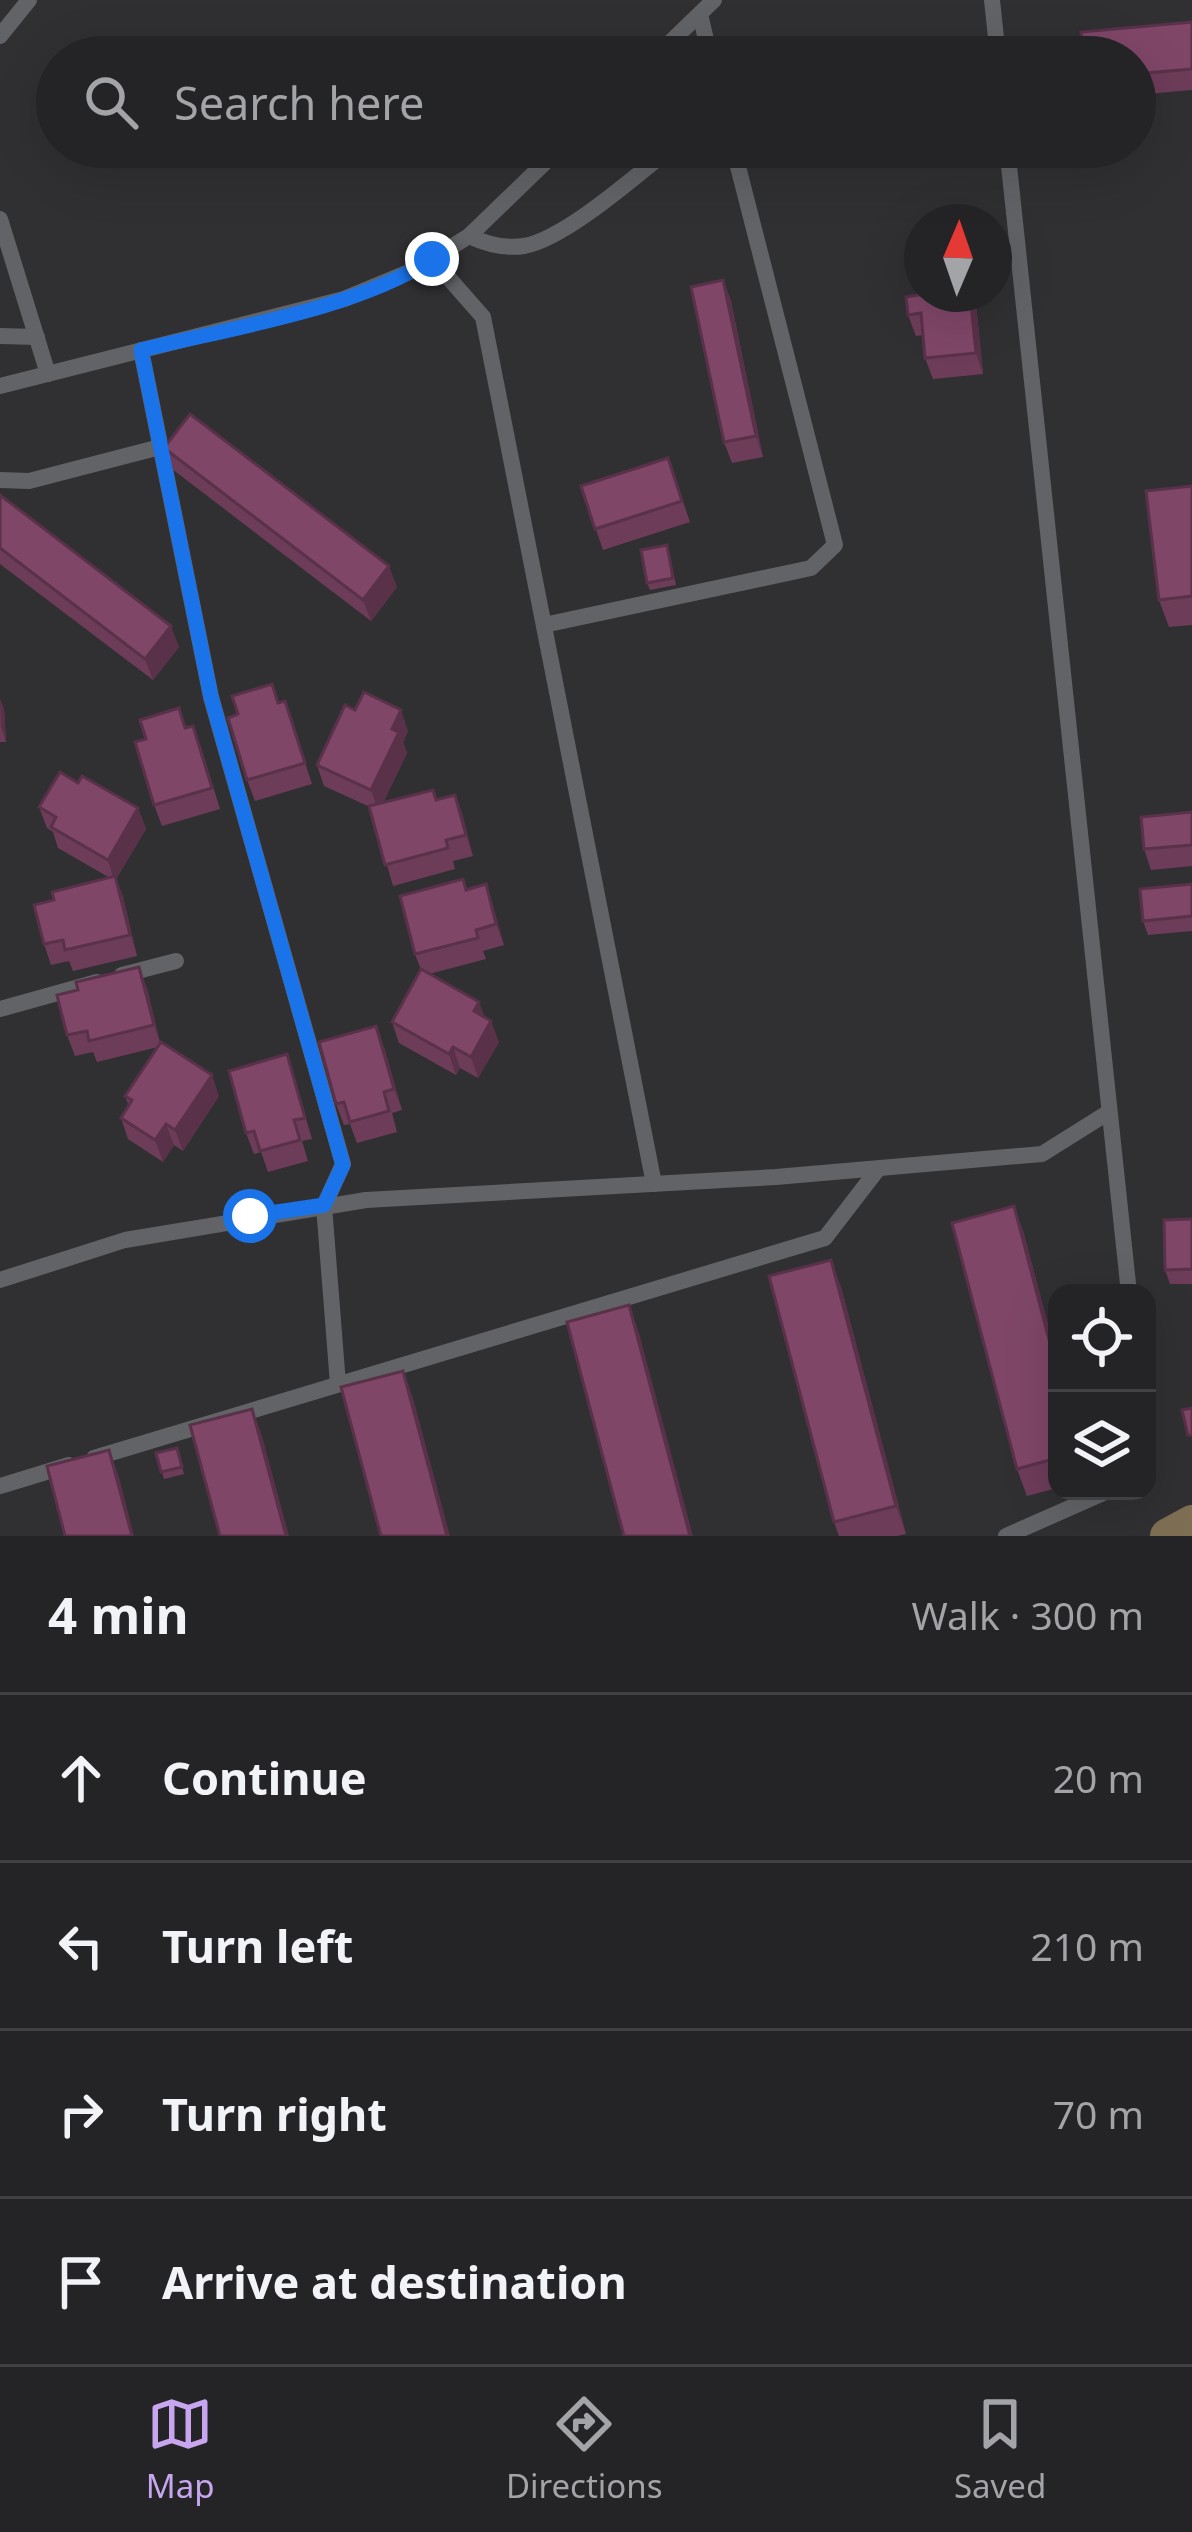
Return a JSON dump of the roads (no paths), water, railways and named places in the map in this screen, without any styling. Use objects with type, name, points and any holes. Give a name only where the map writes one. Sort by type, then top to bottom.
[{"type":"main road","points":[[1168,1536],[1192,1523]]},
{"type":"lane","points":[[0,36],[29,0]]},
{"type":"lane","points":[[677,36],[714,0]]},
{"type":"lane","points":[[992,0],[996,36]]},
{"type":"lane","points":[[700,14],[705,36]]},
{"type":"lane","points":[[0,386],[344,299],[415,271],[469,236],[539,168]]},
{"type":"lane","points":[[469,236],[497,246],[537,243],[645,168]]},
{"type":"lane","points":[[544,625],[811,568],[836,545],[739,168]]},
{"type":"lane","points":[[1009,168],[1129,1284]]},
{"type":"lane","points":[[0,219],[48,374]]},
{"type":"lane","points":[[432,259],[483,317],[654,1184]]},
{"type":"lane","points":[[0,336],[37,337]]},
{"type":"lane","points":[[141,350],[211,697],[343,1165],[324,1205],[338,1384]]},
{"type":"lane","points":[[0,480],[29,481],[160,447]]},
{"type":"lane","points":[[0,1009],[176,961]]},
{"type":"lane","points":[[0,1280],[125,1240],[324,1205],[1042,1154],[1109,1112]]},
{"type":"lane","points":[[0,1486],[825,1238],[878,1168]]},
{"type":"lane","points":[[1006,1536],[1088,1500]]}]
